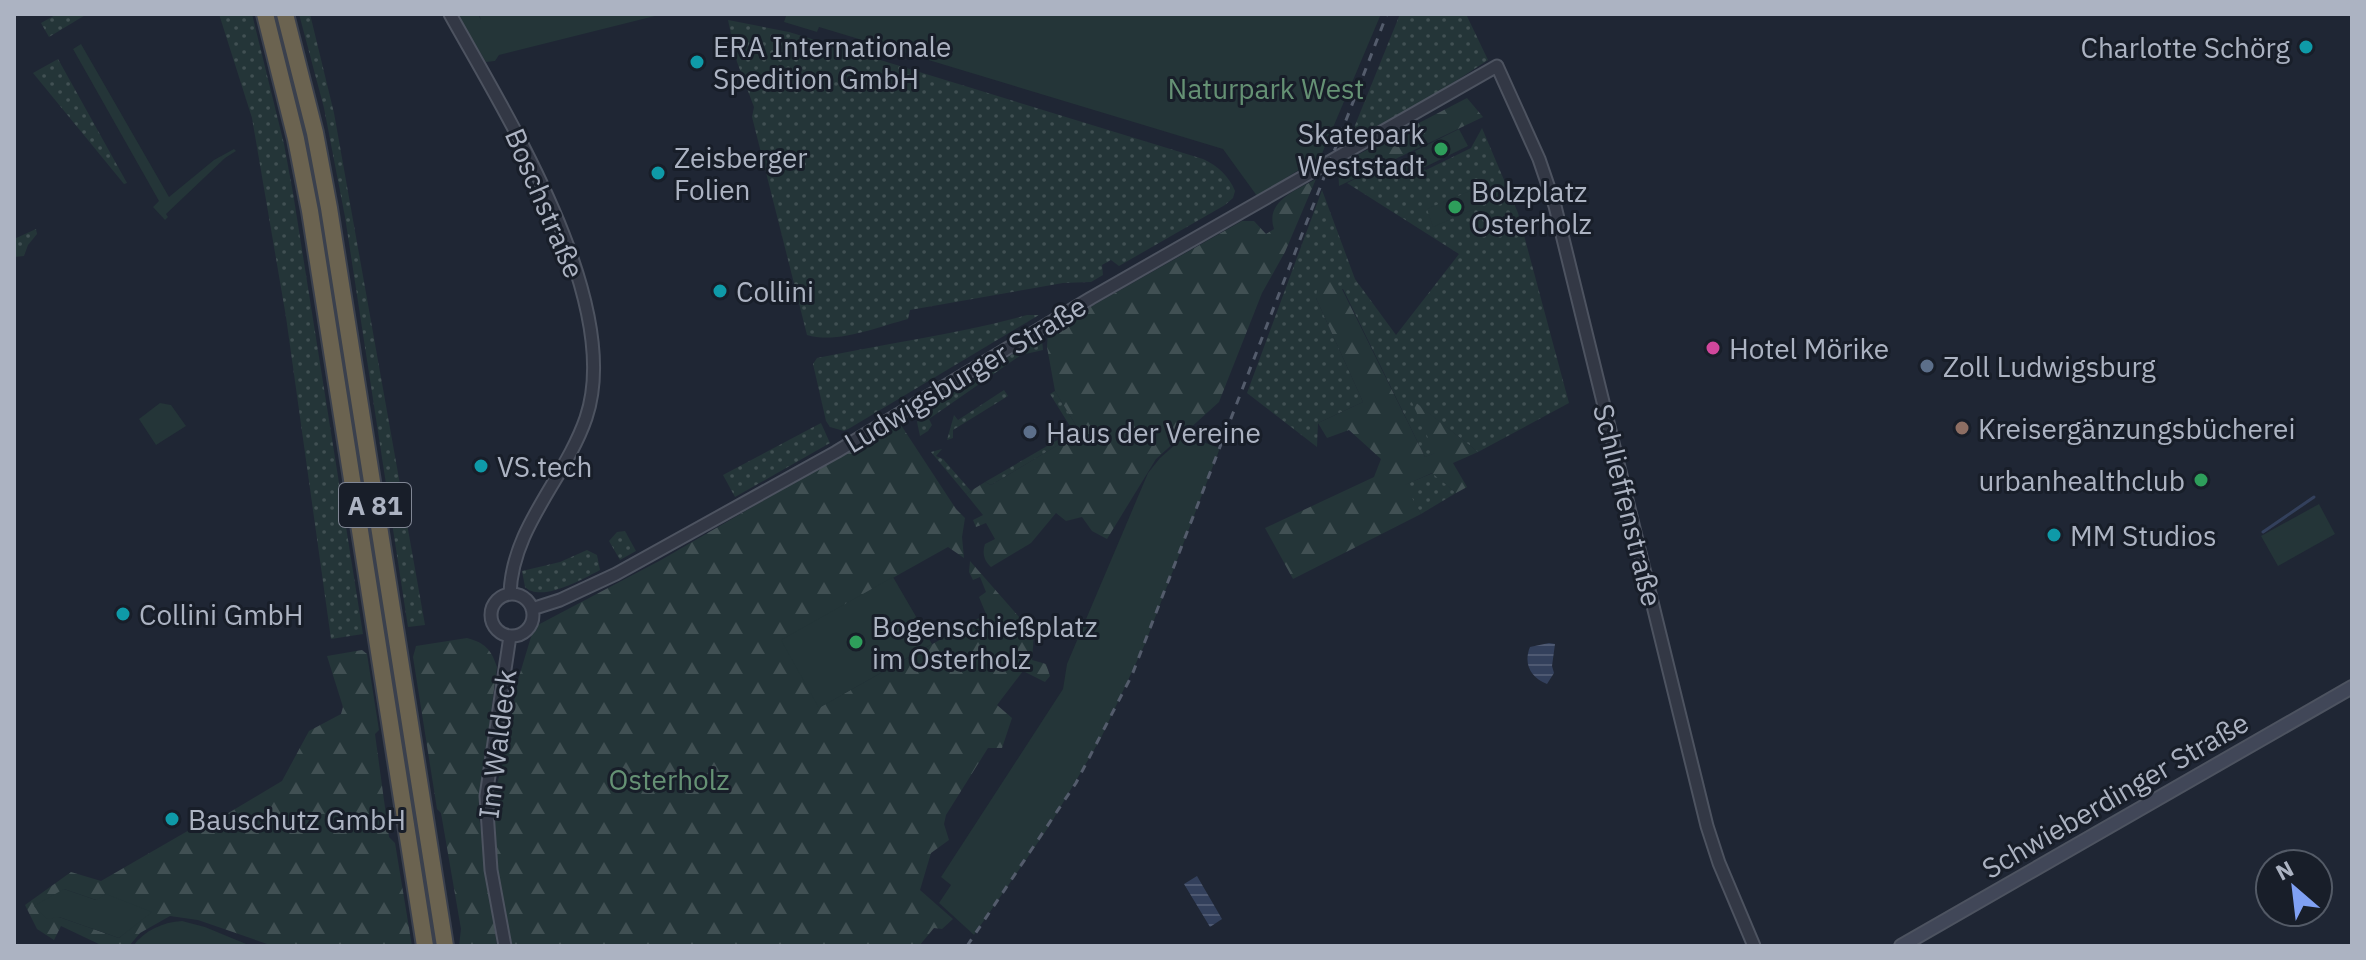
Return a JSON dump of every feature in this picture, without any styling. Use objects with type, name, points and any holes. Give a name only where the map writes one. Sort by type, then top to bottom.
[{"type":"highway","name":"A 81","points":[[265,14],[310,211],[425,946]]},
{"type":"highway","name":"A 81","points":[[285,14],[315,133],[329,208],[445,946]]},
{"type":"main road","name":"Schwieberdinger Straße","points":[[1901,946],[2352,687]]},
{"type":"street","name":"Boschstraße","points":[[450,14],[530,158],[577,270],[594,361],[585,421],[525,533],[514,561],[510,594]]},
{"type":"street","name":"Ludwigsburger Straße","points":[[532,609],[560,600],[616,574],[836,452],[1098,294],[1497,66]]},
{"type":"street","name":"Schlieffenstraße","points":[[1497,66],[1539,159],[1555,206],[1707,826],[1754,946]]},
{"type":"street","points":[[510,594],[526,600],[532,609],[532,621],[526,631],[510,636],[496,629],[491,613],[497,600],[510,594]]},
{"type":"street","name":"Im Waldeck","points":[[505,946],[491,870],[486,796],[510,636]]},
{"type":"green space","points":[[57,14],[87,14],[49,37],[41,23]]},
{"type":"green space","points":[[219,14],[252,14],[284,144],[363,634],[331,639],[286,317],[252,118]]},
{"type":"green space","points":[[299,14],[310,14],[334,113],[425,625],[408,627],[345,217],[324,108]]},
{"type":"green space","points":[[456,14],[478,14],[481,20],[479,14],[663,14],[499,55],[495,61],[486,62]]},
{"type":"green space","name":"Naturpark West","points":[[780,14],[1381,14],[1321,156],[1257,196],[1223,149],[819,27],[817,32],[784,22],[786,16]]},
{"type":"green space","points":[[1400,14],[1466,14],[1488,60],[1343,155]]},
{"type":"green space","points":[[728,20],[789,32],[1203,159],[1226,176],[1235,191],[1233,198],[1119,266],[1111,260],[1102,265],[1103,275],[1091,282],[1063,283],[910,310],[908,319],[844,336],[807,335],[752,117],[754,107],[737,62]]},
{"type":"green space","points":[[81,44],[169,197],[214,160],[234,149],[236,151],[166,214],[168,217],[165,220],[153,207],[159,201],[73,49]]},
{"type":"green space","points":[[58,59],[127,183],[124,184],[33,73]]},
{"type":"green space","points":[[1467,98],[1483,117],[1339,186],[1338,165]]},
{"type":"green space","points":[[1482,128],[1518,213],[1569,403],[1478,452],[1412,400],[1436,453],[1425,457],[1343,289],[1316,298],[1363,402],[1318,423],[1317,447],[1247,393],[1322,190],[1355,279],[1396,335],[1459,254],[1347,183],[1393,160],[1426,170],[1471,148]]},
{"type":"green space","name":"Skatepark Weststadt","points":[[1459,129],[1468,146],[1423,168],[1415,151]]},
{"type":"green space","points":[[1316,179],[1285,252],[1262,293],[1219,402],[1156,459],[1107,539],[1092,531],[1082,517],[1066,521],[1056,513],[1031,543],[991,567],[985,559],[984,547],[995,539],[986,523],[976,527],[973,520],[983,515],[966,494],[985,482],[991,485],[1080,432],[1055,391],[1047,347],[1048,331],[1242,221],[1254,221],[1266,234],[1274,229],[1272,219],[1278,204]]},
{"type":"green space","name":"Bolzplatz Osterholz","points":[[1477,188],[1483,205],[1433,227],[1427,209]]},
{"type":"green space","points":[[36,229],[37,234],[24,256],[14,257],[14,239]]},
{"type":"green space","points":[[1319,274],[1342,289],[1425,457],[1435,453],[1410,398],[1478,452],[1453,463],[1467,487],[1456,493],[1432,473],[1405,485],[1421,514],[1293,579],[1265,528],[1374,477],[1381,459],[1349,430],[1327,438],[1318,423],[1363,402],[1316,298]]},
{"type":"green space","points":[[1039,315],[850,428],[844,431],[830,427],[826,421],[813,364],[817,358]]},
{"type":"green space","points":[[1039,337],[1043,350],[1021,355],[929,419],[932,425],[920,436],[917,422],[929,408]]},
{"type":"green space","points":[[1004,390],[1008,396],[953,430],[953,438],[947,440],[954,415],[958,420]]},
{"type":"green space","points":[[1055,391],[1080,432],[991,485],[985,482],[1073,431],[1050,394]]},
{"type":"green space","points":[[160,403],[171,405],[186,426],[156,445],[139,419]]},
{"type":"green space","name":"Osterholz","points":[[899,422],[965,518],[962,537],[964,558],[948,547],[782,640],[820,707],[986,614],[979,597],[986,592],[980,577],[973,580],[969,572],[970,561],[1034,634],[1032,660],[1046,664],[1050,676],[1045,682],[1023,671],[997,705],[1012,718],[1002,748],[988,748],[946,815],[944,824],[949,840],[931,853],[920,890],[953,919],[942,929],[934,928],[919,946],[510,946],[488,816],[502,766],[518,680],[534,627],[661,560]]},
{"type":"green space","points":[[821,423],[830,443],[735,497],[723,475]]},
{"type":"green space","points":[[1185,436],[1220,448],[1145,644],[1101,738],[1050,825],[974,935],[939,903],[951,885],[941,877],[1063,689],[1067,664],[1148,473]]},
{"type":"green space","points":[[942,449],[936,456],[943,459],[971,491],[966,494],[931,452]]},
{"type":"green space","points":[[1433,473],[1456,493],[1421,514],[1404,485]]},
{"type":"green space","points":[[2319,504],[2335,534],[2278,566],[2261,536]]},
{"type":"green space","points":[[625,531],[636,551],[620,560],[609,541],[617,532]]},
{"type":"green space","points":[[587,550],[597,555],[600,570],[551,591],[532,591],[525,587],[522,571],[560,562]]},
{"type":"green space","name":"Bogenschießplatz im Osterholz","points":[[893,577],[932,644],[819,708],[781,640]]},
{"type":"green space","points":[[467,638],[486,648],[497,667],[478,809],[497,946],[459,946],[461,929],[441,813],[437,809],[413,657],[416,646]]},
{"type":"green space","points":[[362,650],[367,654],[379,730],[375,734],[389,837],[395,843],[412,946],[273,946],[198,920],[170,916],[140,933],[129,946],[103,946],[61,926],[54,940],[37,929],[25,905],[71,872],[101,881],[217,814],[220,818],[282,781],[309,731],[341,714],[343,707],[327,656]],"holes":[[[64,889],[96,900],[133,926],[119,938],[59,917]]]},
{"type":"green space","points":[[64,889],[96,900],[106,894],[152,912],[119,938],[59,917],[47,919],[34,906]]},
{"type":"green space","points":[[182,921],[251,946],[133,946],[155,928]]},
{"type":"water","points":[[1555,644],[1554,673],[1547,684],[1533,674],[1527,659],[1530,647]]},
{"type":"water","points":[[1197,876],[1222,919],[1210,927],[1184,884]]},
{"type":"waterway","points":[[2263,532],[2314,497]]},
{"type":"railway","points":[[967,946],[1076,783],[1132,675],[1387,14]]},
{"type":"place","name":"Charlotte Schörg","points":[[2306,47]]},
{"type":"place","name":"ERA Internationale Spedition GmbH","points":[[697,62]]},
{"type":"place","name":"Skatepark Weststadt","points":[[1441,149]]},
{"type":"place","name":"Zeisberger Folien","points":[[658,173]]},
{"type":"place","name":"Bolzplatz Osterholz","points":[[1455,207]]},
{"type":"place","name":"Collini","points":[[720,291]]},
{"type":"place","name":"Hotel Mörike","points":[[1713,348]]},
{"type":"place","name":"Zoll Ludwigsburg","points":[[1927,366]]},
{"type":"place","name":"Kreisergänzungsbücherei","points":[[1962,428]]},
{"type":"place","name":"Haus der Vereine","points":[[1030,432]]},
{"type":"place","name":"VS.tech","points":[[481,466]]},
{"type":"place","name":"urbanhealthclub","points":[[2201,480]]},
{"type":"place","name":"MM Studios","points":[[2054,535]]},
{"type":"place","name":"Collini GmbH","points":[[123,614]]},
{"type":"place","name":"Bogenschießplatz im Osterholz","points":[[856,642]]},
{"type":"place","name":"Bauschutz GmbH","points":[[172,819]]}]
